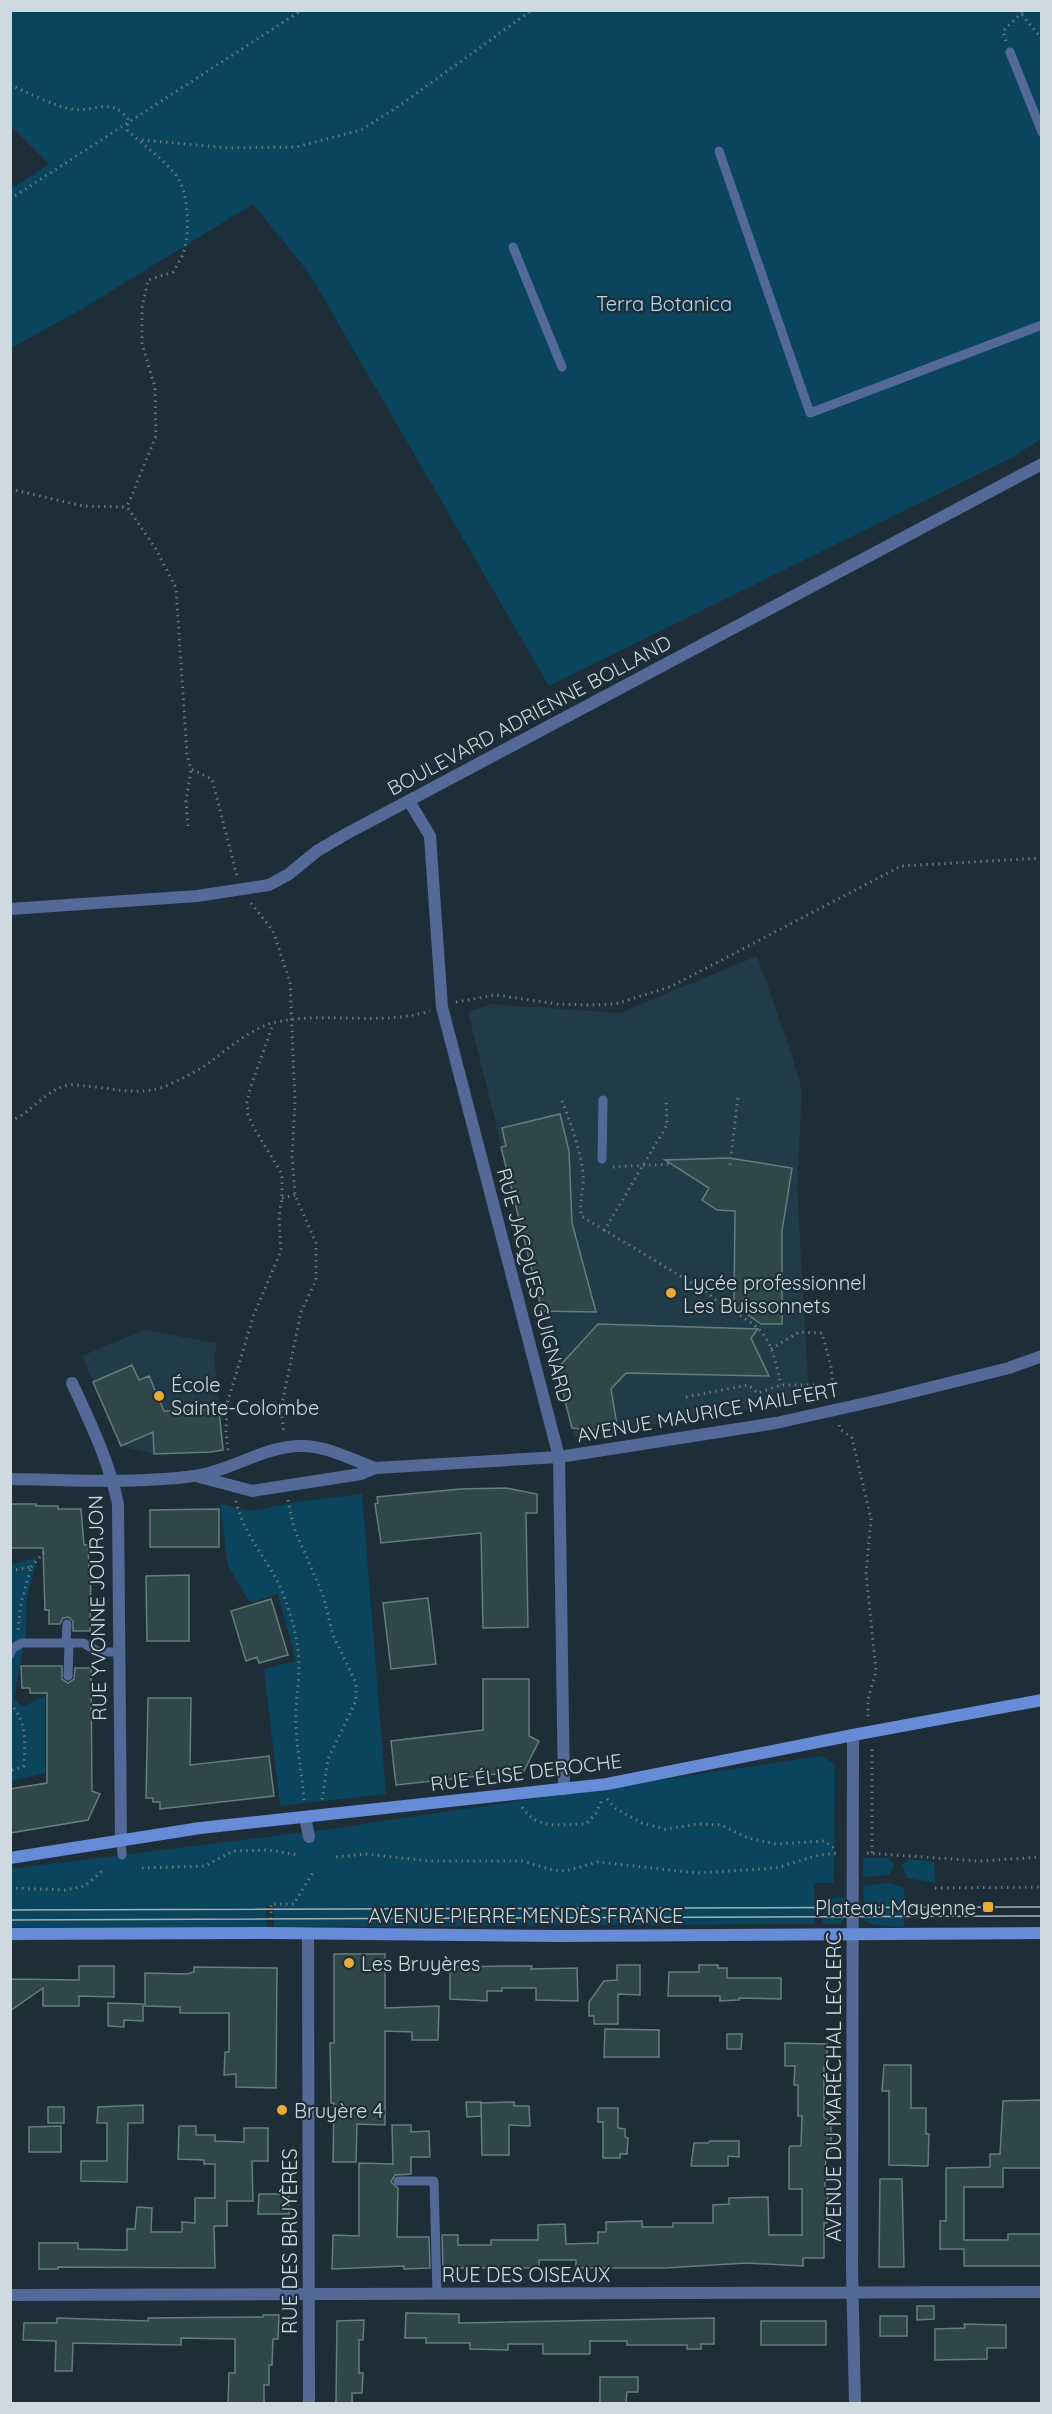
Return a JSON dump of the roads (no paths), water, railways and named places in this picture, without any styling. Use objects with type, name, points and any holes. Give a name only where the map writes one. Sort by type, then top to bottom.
[{"type":"main road","name":"RUE ÉLISE DEROCHE","points":[[10,1858],[200,1828],[607,1784],[1041,1700]]},
{"type":"main road","name":"AVENUE PIERRE MENDÈS FRANCE","points":[[10,1934],[558,1936],[1041,1933]]},
{"type":"street","name":"BOULEVARD ADRIENNE BOLLAND","points":[[10,909],[198,896],[269,885],[289,874],[317,851],[1041,464]]},
{"type":"street","name":"RUE JACQUES GUIGNARD","points":[[409,801],[430,836],[442,1007],[559,1457],[564,1789]]},
{"type":"street","name":"AVENUE MAURICE MAILFERT","points":[[196,1476],[233,1488],[252,1491],[361,1474],[375,1468],[559,1457],[776,1423],[1009,1368],[1041,1356]]},
{"type":"street","name":"RUE YVONNE JOURJON","points":[[72,1383],[102,1448],[118,1504],[121,1840]]},
{"type":"street","name":"AVENUE MAURICE MAILFERT","points":[[10,1479],[113,1480],[196,1476],[285,1447],[322,1448],[375,1468]]},
{"type":"street","name":"AVENUE DU MARÉCHAL LECLERC","points":[[853,1735],[852,2294],[855,2403]]},
{"type":"street","points":[[305,1817],[309,1837]]},
{"type":"street","name":"RUE DES BRUYÈRES","points":[[308,1934],[309,2403]]},
{"type":"street","name":"RUE DES OISEAUX","points":[[10,2295],[1041,2292]]},
{"type":"lane","points":[[1010,52],[1041,132]]},
{"type":"lane","points":[[718,151],[810,413],[1041,325]]},
{"type":"lane","points":[[513,247],[562,368]]},
{"type":"lane","points":[[602,1163],[603,1100]]},
{"type":"lane","points":[[67,1624],[68,1676]]},
{"type":"lane","points":[[10,1654],[13,1648],[22,1643],[83,1643],[99,1652],[119,1652]]},
{"type":"lane","points":[[121,1840],[122,1855]]},
{"type":"lane","points":[[398,2181],[434,2181],[437,2295]]},
{"type":"tram line","points":[[10,1910],[1042,1907]]},
{"type":"tram line","points":[[10,1920],[1042,1916]]},
{"type":"place","name":"Lycée professionnel Les Buissonnets","points":[[671,1293]]},
{"type":"place","name":"École Sainte-Colombe","points":[[159,1396]]},
{"type":"place","name":"Plateau Mayenne","points":[[988,1907]]},
{"type":"place","name":"Les Bruyères","points":[[349,1963]]},
{"type":"place","name":"Bruyère 4","points":[[282,2110]]},
{"type":"park label","name":"Terra Botanica","points":[[664,303]]}]
